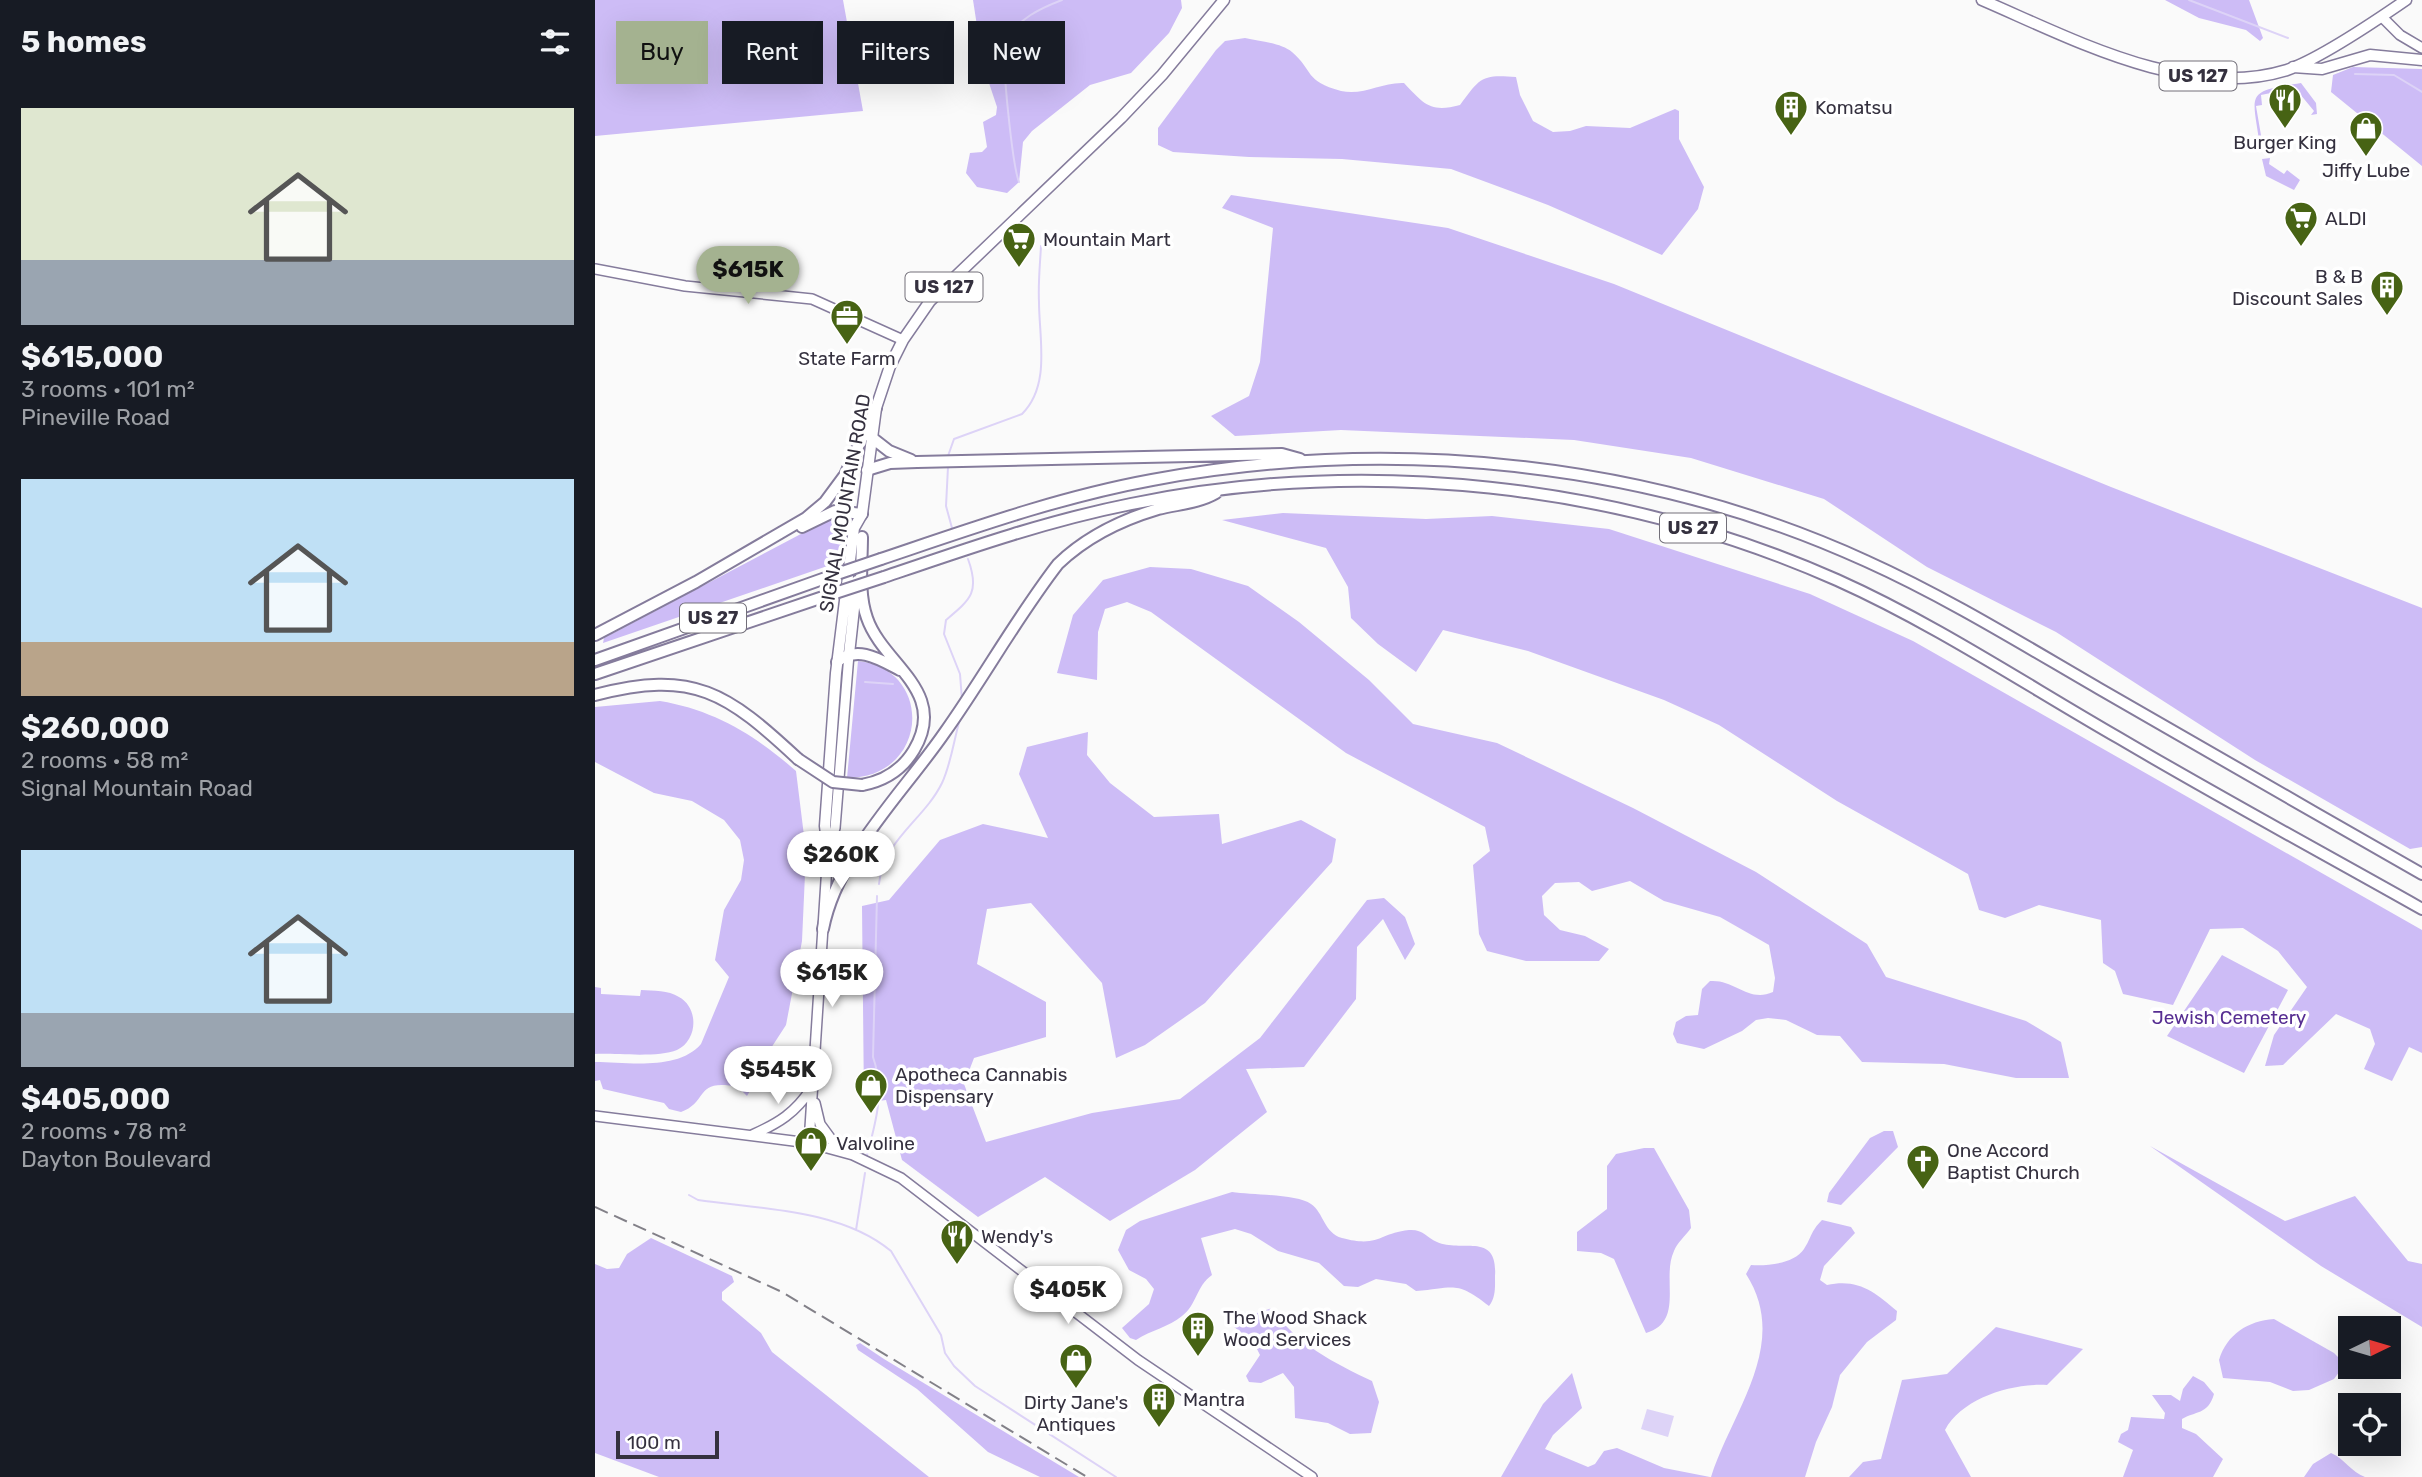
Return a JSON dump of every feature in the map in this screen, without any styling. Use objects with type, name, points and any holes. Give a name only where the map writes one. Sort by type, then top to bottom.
[{"type":"highway","points":[[595,635],[796,525],[825,502],[849,468],[876,408]]},
{"type":"highway","points":[[871,437],[890,451],[917,462]]},
{"type":"highway","points":[[867,470],[890,463],[917,462],[1282,454],[1306,460]]},
{"type":"highway","name":"US 27","points":[[595,660],[881,559],[1071,498],[1153,480],[1306,460],[1502,464],[1569,474],[1698,501],[1803,535],[1934,594],[2422,874]]},
{"type":"highway","name":"US 27","points":[[595,674],[1014,533],[1127,504],[1224,488],[1368,480],[1479,487],[1617,509],[1743,544],[1835,579],[1923,624],[2422,909]]},
{"type":"highway","points":[[823,929],[831,897],[851,859],[944,734],[1058,564],[1081,544],[1121,522],[1159,509],[1206,499],[1224,488]]},
{"type":"highway","points":[[731,562],[829,513],[847,510],[862,514]]},
{"type":"highway","points":[[595,695],[650,684],[681,685],[706,691],[734,704],[798,759],[833,782],[862,785],[895,772],[909,758],[921,733],[920,698],[906,672],[878,638],[866,615],[862,537]]},
{"type":"highway","points":[[837,662],[849,654],[872,656],[906,672]]},
{"type":"highway","points":[[828,850],[836,859],[851,859]]},
{"type":"main road","name":"SIGNAL MOUNTAIN ROAD","points":[[809,1143],[828,850],[825,826],[837,662],[854,528],[862,514],[876,408],[890,366],[903,340],[930,301],[1121,118],[1224,0]]},
{"type":"main road","name":"US 127","points":[[1982,0],[2143,65],[2175,74],[2244,80],[2293,67],[2382,17],[2406,0]]},
{"type":"main road","points":[[2382,17],[2400,35],[2422,48]]},
{"type":"main road","points":[[2293,67],[2322,69],[2370,55],[2422,60]]},
{"type":"main road","points":[[595,269],[685,286],[812,299],[903,340]]},
{"type":"main road","name":"US 127","points":[[862,514],[862,537]]},
{"type":"main road","name":"SIGNAL MOUNTAIN ROAD","points":[[828,850],[835,828],[849,654],[862,537]]},
{"type":"main road","points":[[752,1135],[786,1119],[796,1111],[812,1087]]},
{"type":"main road","points":[[812,1087],[820,1124],[839,1150]]},
{"type":"main road","points":[[595,1116],[809,1143],[839,1150],[879,1165],[918,1190],[1134,1357],[1312,1477]]},
{"type":"green space","points":[[595,0],[843,0],[847,21],[837,21],[837,84],[858,84],[863,111],[595,136]]},
{"type":"green space","points":[[973,0],[1181,0],[1182,8],[1169,33],[1131,73],[1090,85],[1032,131],[1023,142],[1019,182],[1007,193],[977,187],[966,173],[970,153],[982,152],[987,147],[983,122],[996,115],[997,107],[989,84],[1065,84],[1065,21],[976,21]]},
{"type":"green space","points":[[2165,0],[2249,0],[2263,38],[2260,41],[2246,30],[2199,18]]},
{"type":"green space","points":[[1245,38],[1282,46],[1299,59],[1315,79],[1329,87],[1357,92],[1404,83],[1428,105],[1434,107],[1460,105],[1477,83],[1488,77],[1516,77],[1520,95],[1533,121],[1553,132],[1586,126],[1630,128],[1675,109],[1679,111],[1679,139],[1704,187],[1698,209],[1662,255],[1548,205],[1451,169],[1342,159],[1173,152],[1158,145],[1158,128],[1216,50],[1225,41]]},
{"type":"green space","points":[[2353,67],[2422,69],[2422,166],[2331,92],[2333,75]]},
{"type":"green space","points":[[2301,83],[2316,103],[2317,114],[2311,115],[2314,111],[2295,88],[2261,95],[2262,105],[2256,106],[2263,147],[2260,147],[2255,115],[2256,98],[2269,89]]},
{"type":"green space","points":[[2270,158],[2269,164],[2284,174],[2287,170],[2300,180],[2294,190],[2266,176],[2262,159]]},
{"type":"green space","points":[[1231,195],[1448,228],[1614,284],[2111,487],[2422,608],[2422,847],[2410,849],[2255,760],[2056,632],[1927,567],[1824,499],[1691,458],[1574,440],[1341,430],[1235,436],[1211,416],[1249,396],[1260,362],[1273,228],[1222,208]]},
{"type":"green space","points":[[1283,513],[1426,519],[1492,516],[1609,529],[1810,594],[1913,641],[2422,930],[2422,1053],[2409,1047],[2392,1081],[2364,1069],[2375,1044],[2370,1029],[2336,1014],[2283,1065],[2265,1066],[2274,1035],[2307,987],[2278,951],[2243,928],[2210,929],[2173,1005],[2123,994],[2115,971],[2103,963],[2101,920],[2039,905],[2005,918],[1979,910],[1968,874],[1837,801],[1719,725],[1664,700],[1528,651],[1443,630],[1416,672],[1378,644],[1351,618],[1348,587],[1326,548],[1222,520]]},
{"type":"green space","points":[[849,514],[842,561],[603,643],[604,638],[835,516]]},
{"type":"green space","points":[[1150,567],[1191,569],[1248,586],[1299,622],[1369,680],[1413,724],[1497,743],[1633,808],[1756,872],[1867,944],[1886,977],[2026,1021],[2061,1042],[2069,1078],[2016,1078],[1944,1064],[1862,1062],[1840,1036],[1817,1035],[1786,1020],[1768,1018],[1756,1020],[1742,1031],[1704,1049],[1677,1043],[1673,1034],[1676,1022],[1686,1016],[1698,1015],[1702,989],[1710,981],[1727,983],[1756,995],[1773,992],[1775,978],[1769,945],[1720,917],[1664,901],[1630,881],[1592,891],[1579,882],[1555,883],[1542,896],[1544,915],[1560,930],[1585,936],[1609,949],[1599,961],[1526,961],[1487,951],[1479,934],[1473,865],[1490,851],[1485,827],[1346,753],[1151,612],[1127,602],[1105,609],[1098,632],[1097,680],[1057,673],[1073,615],[1103,580]]},
{"type":"green space","points":[[858,661],[883,668],[900,683],[910,702],[912,722],[907,743],[894,761],[874,773],[847,778]]},
{"type":"green space","points":[[660,701],[698,711],[733,726],[765,746],[796,771],[806,852],[802,941],[786,1025],[760,1065],[759,1075],[747,1096],[738,1087],[714,1086],[708,1088],[690,1108],[681,1112],[669,1109],[664,1103],[603,1089],[600,1080],[595,1081],[595,1062],[666,1062],[691,1053],[701,1044],[729,977],[715,960],[724,910],[741,880],[744,860],[740,840],[724,820],[692,801],[654,793],[595,762],[595,707]]},
{"type":"green space","points":[[1088,732],[1087,755],[1110,783],[1154,817],[1219,814],[1222,844],[1301,820],[1336,839],[1332,862],[1205,1003],[1145,1045],[1116,1058],[1102,983],[1031,903],[987,909],[977,964],[1046,1002],[1046,1037],[974,1058],[964,1084],[986,1142],[1092,1113],[1180,1099],[1260,1038],[1367,900],[1384,898],[1405,917],[1415,944],[1405,960],[1383,919],[1357,947],[1356,999],[1304,1067],[1246,1069],[1267,1112],[1195,1170],[1110,1221],[1045,1177],[978,1217],[902,1160],[886,1100],[864,1103],[862,906],[889,900],[940,840],[983,824],[1048,838],[1019,774],[1027,747]]},
{"type":"green space","name":"Jewish Cemetery","points":[[2222,955],[2288,990],[2244,1073],[2167,1036]]},
{"type":"green space","points":[[595,987],[601,988],[601,994],[640,996],[641,990],[666,992],[679,997],[686,1002],[693,1016],[689,1039],[677,1050],[669,1052],[648,1055],[595,1054]]},
{"type":"green space","points":[[1884,1131],[1893,1131],[1898,1147],[1841,1205],[1827,1202],[1829,1193],[1870,1138]]},
{"type":"green space","points":[[2150,1146],[2285,1221],[2355,1196],[2408,1261],[2422,1264],[2422,1327],[2321,1266]]},
{"type":"green space","points":[[1654,1148],[1689,1210],[1691,1228],[1675,1248],[1671,1262],[1669,1309],[1665,1319],[1658,1327],[1646,1333],[1614,1259],[1601,1253],[1577,1251],[1577,1232],[1607,1209],[1607,1166],[1616,1154]]},
{"type":"green space","points":[[1232,1192],[1304,1201],[1315,1208],[1331,1232],[1354,1241],[1372,1241],[1414,1230],[1447,1245],[1485,1248],[1491,1253],[1494,1262],[1493,1299],[1489,1306],[1462,1289],[1416,1291],[1406,1284],[1376,1279],[1358,1287],[1344,1286],[1319,1263],[1278,1251],[1251,1234],[1235,1229],[1201,1238],[1212,1275],[1187,1312],[1177,1320],[1136,1340],[1130,1338],[1122,1328],[1149,1304],[1154,1289],[1146,1279],[1129,1270],[1118,1250],[1126,1230],[1140,1221]]},
{"type":"green space","points":[[1822,1220],[1851,1227],[1855,1233],[1824,1266],[1820,1280],[1827,1285],[1848,1283],[1865,1288],[1897,1311],[1896,1320],[1867,1342],[1840,1375],[1832,1407],[1816,1442],[1805,1477],[1711,1477],[1753,1377],[1760,1352],[1762,1326],[1758,1300],[1746,1274],[1751,1265],[1780,1263],[1800,1254]]},
{"type":"green space","points":[[651,1238],[732,1276],[734,1282],[722,1292],[722,1300],[761,1333],[772,1352],[929,1477],[659,1477],[595,1453],[595,1264],[607,1269],[619,1268],[627,1254]]},
{"type":"green space","points":[[1272,1308],[1304,1342],[1330,1360],[1372,1381],[1379,1402],[1371,1433],[1350,1434],[1328,1423],[1295,1418],[1294,1387],[1283,1373],[1261,1383],[1249,1382],[1246,1376],[1260,1355],[1254,1343],[1228,1322],[1231,1312],[1257,1313]]},
{"type":"green space","points":[[2274,1319],[2334,1353],[2338,1357],[2338,1374],[2334,1379],[2309,1390],[2293,1391],[2270,1382],[2223,1378],[2219,1360],[2227,1343],[2240,1330]]},
{"type":"green space","points":[[1996,1327],[2083,1349],[2047,1385],[2019,1387],[1989,1395],[1963,1409],[1953,1419],[1945,1430],[1971,1477],[1849,1477],[1863,1462],[1881,1459],[1902,1380],[1947,1374]]},
{"type":"green space","points":[[860,1343],[1079,1477],[1040,1477],[988,1452],[917,1389],[858,1350],[856,1345]]},
{"type":"green space","points":[[1572,1373],[1582,1408],[1553,1435],[1545,1449],[1588,1467],[1595,1464],[1604,1451],[1617,1448],[1664,1468],[1710,1477],[1501,1477],[1543,1404]]},
{"type":"green space","points":[[2193,1376],[2204,1382],[2214,1394],[2205,1409],[2182,1419],[2182,1428],[2196,1434],[2223,1459],[2213,1477],[2123,1477],[2133,1450],[2118,1442],[2121,1434],[2128,1430],[2131,1417],[2164,1419],[2165,1413],[2152,1395],[2171,1395],[2180,1401],[2183,1389]]},
{"type":"green space","points":[[2331,1453],[2365,1477],[2304,1477],[2313,1464]]},
{"type":"shaded area","points":[[1647,1409],[1674,1416],[1668,1437],[1641,1429]]},
{"type":"waterway","points":[[1019,182],[1008,111],[1006,41],[1023,20],[1062,0]]},
{"type":"waterway","points":[[2189,0],[2288,38]]},
{"type":"waterway","points":[[2355,74],[2394,75],[2422,92]]},
{"type":"waterway","points":[[948,456],[954,439],[1022,414],[1037,389],[1041,361],[1041,246]]},
{"type":"waterway","points":[[948,467],[946,506],[952,528]]},
{"type":"waterway","points":[[962,700],[960,674],[944,634],[946,620],[971,594],[973,580],[968,559]]},
{"type":"waterway","points":[[865,682],[893,684]]},
{"type":"waterway","points":[[879,884],[882,869],[896,842],[942,783],[960,719]]},
{"type":"waterway","points":[[867,1155],[879,1094],[873,1057],[877,896]]},
{"type":"waterway","points":[[856,1230],[865,1173]]},
{"type":"waterway","points":[[689,1195],[698,1200],[799,1213],[824,1219],[871,1237],[891,1251],[941,1335],[945,1353],[954,1366],[975,1386],[1116,1477]]},
{"type":"railway","points":[[595,1207],[782,1292],[1087,1477]]},
{"type":"place","name":"Burger King","points":[[2285,130]]},
{"type":"place","name":"Komatsu","points":[[1791,137]]},
{"type":"place","name":"Jiffy Lube","points":[[2366,158]]},
{"type":"place","name":"ALDI","points":[[2301,248]]},
{"type":"place","name":"Mountain Mart","points":[[1019,269]]},
{"type":"place","name":"B & B Discount Sales","points":[[2387,317]]},
{"type":"place","name":"State Farm","points":[[847,346]]},
{"type":"place","name":"Apotheca Cannabis Dispensary","points":[[871,1115]]},
{"type":"place","name":"Valvoline","points":[[811,1173]]},
{"type":"place","name":"One Accord Baptist Church","points":[[1923,1191]]},
{"type":"place","name":"Wendy's","points":[[957,1266]]},
{"type":"place","name":"The Wood Shack Wood Services","points":[[1198,1358]]},
{"type":"place","name":"Dirty Jane's Antiques","points":[[1076,1390]]},
{"type":"place","name":"Mantra","points":[[1159,1429]]}]
